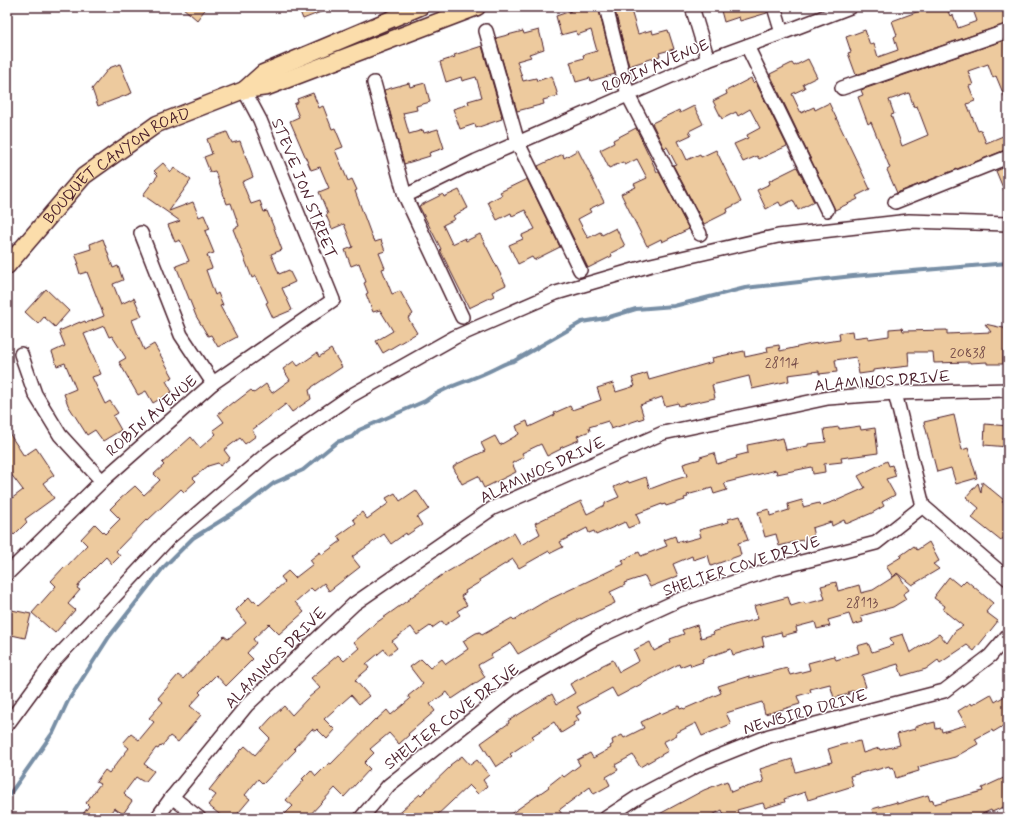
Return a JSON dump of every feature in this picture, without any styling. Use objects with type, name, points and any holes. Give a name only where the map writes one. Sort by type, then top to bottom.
[{"type":"main road","name":"BOUQUET CANYON ROAD","points":[[244,90],[263,73],[420,7]]},
{"type":"main road","name":"BOUQUET CANYON ROAD","points":[[7,266],[84,176],[157,124],[244,90],[267,87],[477,7]]},
{"type":"street","points":[[606,7],[628,94],[700,234]]},
{"type":"street","points":[[692,7],[708,60]]},
{"type":"street","points":[[774,7],[782,33]]},
{"type":"street","name":"ROBIN AVENUE","points":[[405,196],[476,161],[708,60],[850,7]]},
{"type":"street","points":[[486,31],[518,143],[580,270]]},
{"type":"street","points":[[842,88],[1008,31]]},
{"type":"street","points":[[747,46],[827,210]]},
{"type":"street","points":[[374,83],[405,196],[462,317]]},
{"type":"street","name":"STEVE JON STREET","points":[[244,90],[260,120],[333,300]]},
{"type":"street","points":[[895,202],[1008,157]]},
{"type":"street","points":[[7,725],[54,661],[170,537],[268,453],[352,395],[455,337],[556,293],[651,266],[778,236],[909,221],[1008,224]]},
{"type":"street","points":[[142,233],[181,335],[212,383]]},
{"type":"street","name":"ROBIN AVENUE","points":[[7,573],[102,480],[212,383],[333,300]]},
{"type":"street","points":[[21,354],[35,394],[60,435],[102,480]]},
{"type":"street","name":"ALAMINOS DRIVE","points":[[157,818],[172,797],[247,704],[354,604],[493,508],[663,433],[828,398],[895,393],[1008,390]]},
{"type":"street","points":[[895,393],[923,506],[1008,579]]},
{"type":"street","name":"SHELTER COVE DRIVE","points":[[361,818],[389,785],[517,684],[596,638],[679,600],[774,570],[876,543],[923,506]]},
{"type":"street","name":"NEWBIRD DRIVE","points":[[606,818],[641,795],[702,763],[769,736],[944,691],[990,656],[1008,635]]},
{"type":"street","points":[[172,797],[199,818]]},
{"type":"building","points":[[182,7],[207,7],[197,20]]},
{"type":"building","points":[[298,7],[331,7],[331,8],[303,19]]},
{"type":"building","points":[[569,7],[598,7],[615,74],[591,81],[590,78],[576,82],[570,62],[584,58],[583,55],[597,51],[591,30],[577,35],[576,31],[561,35],[556,16],[571,11]]},
{"type":"building","points":[[614,7],[630,7],[638,34],[652,30],[653,34],[668,30],[674,49],[659,53],[660,56],[629,66]]},
{"type":"building","points":[[720,7],[766,7],[767,13],[740,21],[739,17],[724,22]]},
{"type":"building","points":[[930,7],[946,7],[950,16],[953,15],[958,28],[977,21],[972,7],[1002,7],[1008,23],[856,75],[848,53],[851,52],[846,37],[865,30],[870,45],[874,44],[878,57],[898,50],[894,37],[897,35],[892,21]]},
{"type":"building","points":[[539,30],[544,49],[529,54],[531,57],[517,61],[523,81],[536,78],[537,81],[552,76],[558,96],[543,100],[544,104],[517,111],[496,38],[523,31],[524,34]]},
{"type":"building","points":[[1008,39],[1008,105],[996,76],[993,78],[988,64],[968,71],[973,85],[969,86],[975,101],[967,104],[978,131],[981,130],[986,143],[1008,134],[1008,149],[897,193],[887,170],[890,168],[871,122],[868,124],[858,97],[863,95],[861,90]],"holes":[[[909,93],[914,107],[917,106],[928,135],[902,146],[891,115],[894,114],[889,100]]]},
{"type":"building","points":[[482,46],[502,119],[476,128],[475,124],[460,129],[453,109],[469,104],[468,101],[482,97],[476,77],[462,81],[461,77],[446,82],[440,62],[455,57],[454,55]]},
{"type":"building","points":[[808,59],[817,77],[803,84],[805,88],[792,94],[801,113],[814,107],[815,110],[829,103],[870,189],[856,196],[858,199],[835,210],[770,74],[792,63],[794,66]]},
{"type":"building","points":[[120,64],[132,93],[98,106],[92,89],[109,68]]},
{"type":"building","points":[[751,78],[753,83],[755,81],[787,146],[759,159],[757,156],[743,162],[734,144],[748,138],[747,135],[760,128],[750,109],[738,116],[736,112],[722,119],[713,101],[727,94],[726,91]]},
{"type":"building","points":[[409,83],[410,87],[425,83],[430,102],[416,106],[417,110],[403,113],[409,134],[423,130],[424,133],[438,129],[444,148],[429,153],[430,156],[404,164],[384,90]]},
{"type":"building","points":[[313,93],[319,108],[323,106],[332,129],[335,128],[343,147],[335,150],[348,181],[352,179],[357,190],[355,191],[373,240],[374,239],[375,242],[381,240],[385,251],[379,253],[385,268],[382,269],[392,294],[400,291],[413,314],[408,318],[417,333],[383,353],[376,341],[393,331],[380,310],[373,312],[366,294],[368,293],[364,283],[366,282],[359,263],[351,266],[345,250],[353,247],[344,224],[332,229],[319,192],[329,188],[320,167],[311,170],[290,121],[299,117],[294,104],[298,102],[297,99]]},
{"type":"building","points":[[694,106],[703,124],[689,131],[691,135],[678,141],[687,160],[700,154],[701,157],[716,150],[741,202],[727,209],[728,212],[704,224],[673,165],[676,164],[667,147],[664,148],[652,123],[679,110],[680,113]]},
{"type":"building","points":[[636,128],[657,172],[659,172],[689,229],[662,242],[661,239],[647,246],[621,194],[636,187],[634,184],[647,178],[637,159],[625,165],[623,162],[609,168],[600,150],[614,143],[613,140]]},
{"type":"building","points":[[227,132],[232,143],[240,141],[253,177],[242,182],[251,204],[260,201],[264,212],[267,211],[274,228],[282,250],[271,254],[279,274],[289,270],[295,282],[282,288],[292,310],[273,318],[266,303],[268,302],[256,276],[252,278],[233,229],[239,226],[231,203],[227,204],[215,171],[210,172],[204,157],[212,154],[207,139]]},
{"type":"building","points":[[578,150],[604,202],[589,209],[591,212],[578,219],[588,238],[600,232],[602,235],[616,228],[625,246],[611,253],[612,256],[588,268],[538,166],[563,154],[564,158]]},
{"type":"building","points":[[163,163],[171,172],[174,168],[191,180],[169,211],[193,202],[199,217],[204,215],[210,229],[205,231],[214,253],[207,255],[212,268],[206,270],[215,295],[218,293],[223,305],[220,306],[237,337],[218,347],[211,335],[208,336],[196,316],[176,266],[189,261],[180,240],[175,242],[168,225],[180,221],[143,195],[158,175],[154,171]]},
{"type":"building","points":[[1008,166],[1008,200],[996,171]]},
{"type":"building","points":[[797,167],[814,202],[798,210],[793,200],[781,206],[779,202],[766,209],[757,190],[770,184],[769,181]]},
{"type":"building","points":[[527,179],[560,247],[534,260],[532,257],[518,264],[509,245],[523,239],[522,235],[535,229],[525,210],[512,216],[511,213],[497,220],[488,202],[502,195],[500,192]]},
{"type":"building","points":[[459,190],[468,208],[453,216],[455,219],[443,225],[452,244],[465,238],[466,241],[480,234],[506,285],[492,292],[494,296],[469,308],[419,206],[443,194],[444,197]]},
{"type":"building","points":[[103,239],[113,268],[118,266],[123,280],[113,284],[121,304],[134,298],[142,316],[132,320],[144,350],[154,344],[173,377],[166,381],[172,392],[153,403],[146,391],[138,395],[119,362],[126,358],[112,336],[109,337],[104,326],[84,334],[101,374],[92,377],[105,404],[110,401],[118,413],[113,416],[121,430],[103,441],[95,430],[87,435],[68,405],[64,394],[76,389],[65,363],[57,366],[52,352],[65,346],[59,331],[80,322],[85,321],[86,323],[104,316],[87,272],[80,274],[77,264],[79,264],[75,254],[91,249],[90,244]]},
{"type":"building","points":[[46,289],[69,311],[55,327],[44,317],[38,324],[25,312]]},
{"type":"building","points":[[985,324],[1008,329],[1008,351],[1003,351],[1003,364],[987,364],[987,362],[934,363],[933,352],[908,352],[909,366],[873,370],[873,372],[859,374],[856,357],[835,360],[837,372],[819,374],[819,371],[788,375],[789,381],[752,389],[749,376],[712,385],[715,398],[679,406],[678,403],[665,406],[662,397],[640,405],[644,418],[611,429],[608,421],[589,427],[590,431],[577,436],[579,440],[560,448],[561,449],[547,456],[541,444],[522,453],[524,457],[512,463],[516,472],[484,488],[478,476],[462,484],[453,467],[485,451],[481,443],[495,436],[500,445],[519,434],[516,426],[527,421],[529,427],[570,406],[572,410],[601,400],[597,388],[613,383],[616,392],[635,386],[632,378],[647,373],[649,380],[713,362],[712,358],[744,351],[745,357],[768,352],[767,347],[779,345],[780,351],[811,344],[840,340],[839,333],[852,331],[853,338],[868,336],[868,339],[889,336],[889,329],[902,328],[903,331],[947,330],[947,334],[991,332]]},
{"type":"building","points":[[331,349],[342,367],[309,390],[311,399],[292,412],[286,404],[252,430],[256,436],[245,444],[240,438],[224,450],[230,458],[220,466],[218,463],[208,466],[193,478],[196,481],[184,492],[181,489],[148,520],[147,519],[116,551],[120,556],[112,564],[106,557],[81,582],[77,588],[80,590],[68,604],[75,610],[55,633],[32,613],[56,586],[51,581],[87,545],[81,539],[95,524],[105,534],[120,519],[110,509],[120,499],[135,486],[144,495],[160,480],[154,474],[164,465],[162,463],[191,437],[200,448],[216,434],[213,430],[224,422],[218,414],[233,402],[234,403],[251,390],[254,393],[266,384],[272,393],[290,380],[283,369],[294,361],[298,366],[317,353],[319,357]]},
{"type":"building","points":[[954,415],[962,450],[968,448],[977,478],[956,484],[951,468],[937,472],[924,422]]},
{"type":"building","points":[[985,424],[1008,426],[1008,447],[984,445]]},
{"type":"building","points":[[860,426],[861,430],[875,428],[878,453],[841,458],[842,462],[824,464],[825,472],[813,474],[812,467],[777,474],[776,470],[724,483],[727,490],[714,494],[712,488],[687,495],[688,497],[684,498],[685,500],[666,506],[665,504],[662,504],[636,514],[640,523],[628,528],[625,522],[596,535],[594,531],[589,533],[587,528],[560,542],[563,547],[551,553],[549,551],[519,568],[513,559],[479,580],[480,582],[465,591],[466,593],[461,596],[467,605],[457,611],[460,615],[445,625],[442,621],[432,628],[430,626],[417,635],[411,627],[392,641],[397,648],[388,655],[384,649],[366,664],[369,668],[355,680],[369,696],[359,704],[351,695],[324,719],[335,730],[327,739],[317,729],[315,731],[312,729],[294,748],[296,750],[263,784],[258,779],[245,795],[250,799],[234,818],[224,818],[208,805],[216,795],[209,790],[240,751],[245,746],[255,755],[270,738],[261,729],[270,719],[284,706],[292,715],[320,688],[311,678],[338,655],[344,661],[359,648],[354,642],[376,623],[410,598],[442,575],[498,542],[514,533],[521,545],[540,534],[535,523],[581,501],[587,514],[605,505],[605,503],[619,497],[614,487],[628,481],[629,483],[646,477],[650,489],[687,476],[683,464],[700,459],[700,457],[714,453],[717,464],[748,453],[747,445],[783,438],[786,450],[808,446],[808,444],[826,442],[824,429],[839,427],[839,429]]},
{"type":"building","points":[[7,430],[24,456],[36,448],[54,475],[43,483],[54,498],[25,519],[27,522],[14,535],[7,528],[7,502],[23,490],[7,469]]},
{"type":"building","points":[[887,461],[889,466],[892,465],[896,476],[886,479],[895,495],[882,502],[884,506],[846,524],[844,520],[832,526],[831,522],[812,528],[814,537],[779,546],[776,534],[765,537],[758,512],[769,509],[770,516],[789,510],[788,504],[802,500],[803,507],[819,503],[820,506],[838,500],[865,488],[858,476]]},
{"type":"building","points":[[982,482],[1004,500],[1002,502],[1008,506],[1008,531],[1001,541],[972,518],[979,508],[966,497],[978,483],[981,493]]},
{"type":"building","points":[[416,490],[429,509],[417,517],[422,525],[407,535],[406,533],[391,544],[384,534],[352,557],[360,567],[329,591],[324,583],[314,591],[311,588],[295,602],[304,612],[279,634],[269,624],[253,639],[256,643],[247,653],[253,659],[226,686],[216,675],[199,692],[201,694],[190,706],[201,715],[178,742],[170,736],[161,747],[160,746],[158,749],[156,748],[144,764],[154,771],[146,781],[142,781],[136,777],[124,793],[126,795],[125,796],[132,801],[123,814],[114,808],[107,818],[90,818],[83,814],[89,806],[86,803],[100,784],[96,782],[105,770],[109,773],[129,748],[123,743],[131,734],[139,740],[154,722],[149,718],[163,702],[158,698],[178,675],[183,679],[224,636],[228,639],[246,623],[236,610],[249,597],[253,602],[254,600],[259,605],[285,582],[281,577],[288,571],[295,578],[313,564],[310,560],[320,552],[322,555],[341,541],[338,536],[356,523],[353,519],[362,512],[367,519],[389,503],[386,498],[395,493],[400,501]]},
{"type":"building","points":[[739,516],[748,540],[738,543],[741,555],[711,566],[708,555],[693,560],[692,556],[673,564],[678,576],[650,587],[645,576],[624,583],[625,585],[610,592],[615,603],[581,618],[518,654],[511,643],[478,665],[485,677],[452,699],[447,692],[430,704],[435,711],[408,734],[409,735],[399,744],[389,733],[370,749],[374,753],[364,763],[370,769],[344,797],[335,788],[307,818],[281,818],[293,806],[286,800],[311,770],[316,776],[329,763],[331,764],[375,719],[376,720],[387,710],[391,715],[410,699],[408,696],[423,684],[410,667],[421,659],[430,668],[442,659],[446,664],[468,649],[463,641],[476,633],[480,632],[482,635],[512,618],[514,620],[544,602],[624,564],[622,560],[628,557],[639,552],[641,556],[667,546],[664,540],[675,536],[677,542],[682,540],[682,542],[701,537],[699,530],[729,522],[728,519]]},
{"type":"building","points":[[929,542],[939,561],[933,564],[939,569],[912,585],[897,573],[893,577],[886,566],[901,557],[900,556],[914,546],[917,550]]},
{"type":"building","points":[[898,574],[909,590],[903,594],[906,599],[893,607],[861,616],[863,622],[853,625],[849,614],[828,620],[830,626],[817,629],[815,622],[796,627],[797,632],[782,636],[781,632],[762,637],[764,646],[733,655],[731,649],[702,659],[703,662],[691,666],[690,663],[680,667],[679,664],[617,697],[612,688],[577,707],[581,713],[576,716],[579,720],[573,723],[574,725],[561,733],[554,722],[532,736],[534,738],[510,754],[512,756],[496,767],[481,743],[509,723],[508,721],[552,694],[557,704],[575,693],[570,684],[601,666],[613,660],[619,672],[639,661],[634,650],[650,642],[654,651],[671,642],[670,639],[684,634],[682,630],[697,625],[701,638],[734,625],[758,619],[754,606],[788,597],[791,606],[804,602],[805,604],[825,599],[821,586],[836,582],[838,591],[859,585],[861,593],[873,590]]},
{"type":"building","points":[[949,577],[960,586],[966,580],[993,603],[986,612],[998,621],[974,651],[967,645],[940,663],[938,660],[926,669],[902,676],[898,664],[862,675],[866,687],[834,698],[830,684],[810,689],[811,692],[797,696],[800,704],[780,710],[765,714],[762,702],[726,713],[731,724],[702,736],[696,723],[676,733],[677,735],[663,742],[668,751],[640,767],[633,755],[615,765],[618,770],[606,777],[610,785],[594,794],[590,787],[559,810],[565,818],[505,818],[549,787],[548,786],[562,775],[564,777],[580,765],[577,760],[590,753],[593,758],[611,748],[610,746],[613,744],[612,740],[622,735],[624,738],[644,728],[641,722],[660,713],[661,714],[679,706],[680,709],[684,709],[721,693],[718,686],[749,676],[749,678],[787,668],[790,675],[810,670],[808,663],[834,656],[836,660],[859,653],[857,646],[868,643],[872,652],[893,645],[890,638],[903,634],[910,653],[939,634],[947,643],[955,631],[963,626],[943,610],[945,606],[934,598]]},
{"type":"building","points":[[7,609],[31,614],[25,638],[7,634]]},
{"type":"building","points":[[991,694],[995,702],[1008,694],[1008,723],[993,732],[992,730],[975,739],[978,744],[955,757],[918,767],[919,771],[896,778],[893,767],[890,768],[889,766],[875,769],[850,776],[853,786],[808,800],[805,792],[784,799],[785,802],[765,808],[763,803],[737,810],[740,818],[725,818],[722,810],[707,818],[652,818],[704,790],[727,781],[731,792],[743,787],[764,782],[760,769],[792,759],[796,772],[832,762],[828,749],[841,745],[860,741],[863,753],[879,748],[880,750],[900,745],[897,734],[915,729],[915,727],[927,723],[935,722],[936,729],[941,728],[942,732],[966,725],[958,711]]},
{"type":"building","points":[[462,756],[470,765],[477,760],[489,775],[483,780],[487,786],[478,794],[469,785],[434,818],[393,818],[420,794],[421,795],[451,766],[450,765]]},
{"type":"building","points":[[1008,776],[1008,805],[992,812],[991,810],[974,818],[874,818],[872,809],[897,802],[897,804],[928,795],[930,801],[933,800],[934,804],[983,791],[982,788]]},
{"type":"waterway","points":[[7,798],[54,731],[68,701],[109,637],[163,568],[193,538],[243,507],[274,483],[303,470],[337,442],[352,437],[359,430],[425,401],[441,391],[514,361],[582,322],[606,318],[636,309],[674,306],[745,288],[853,276],[1008,263]]}]
